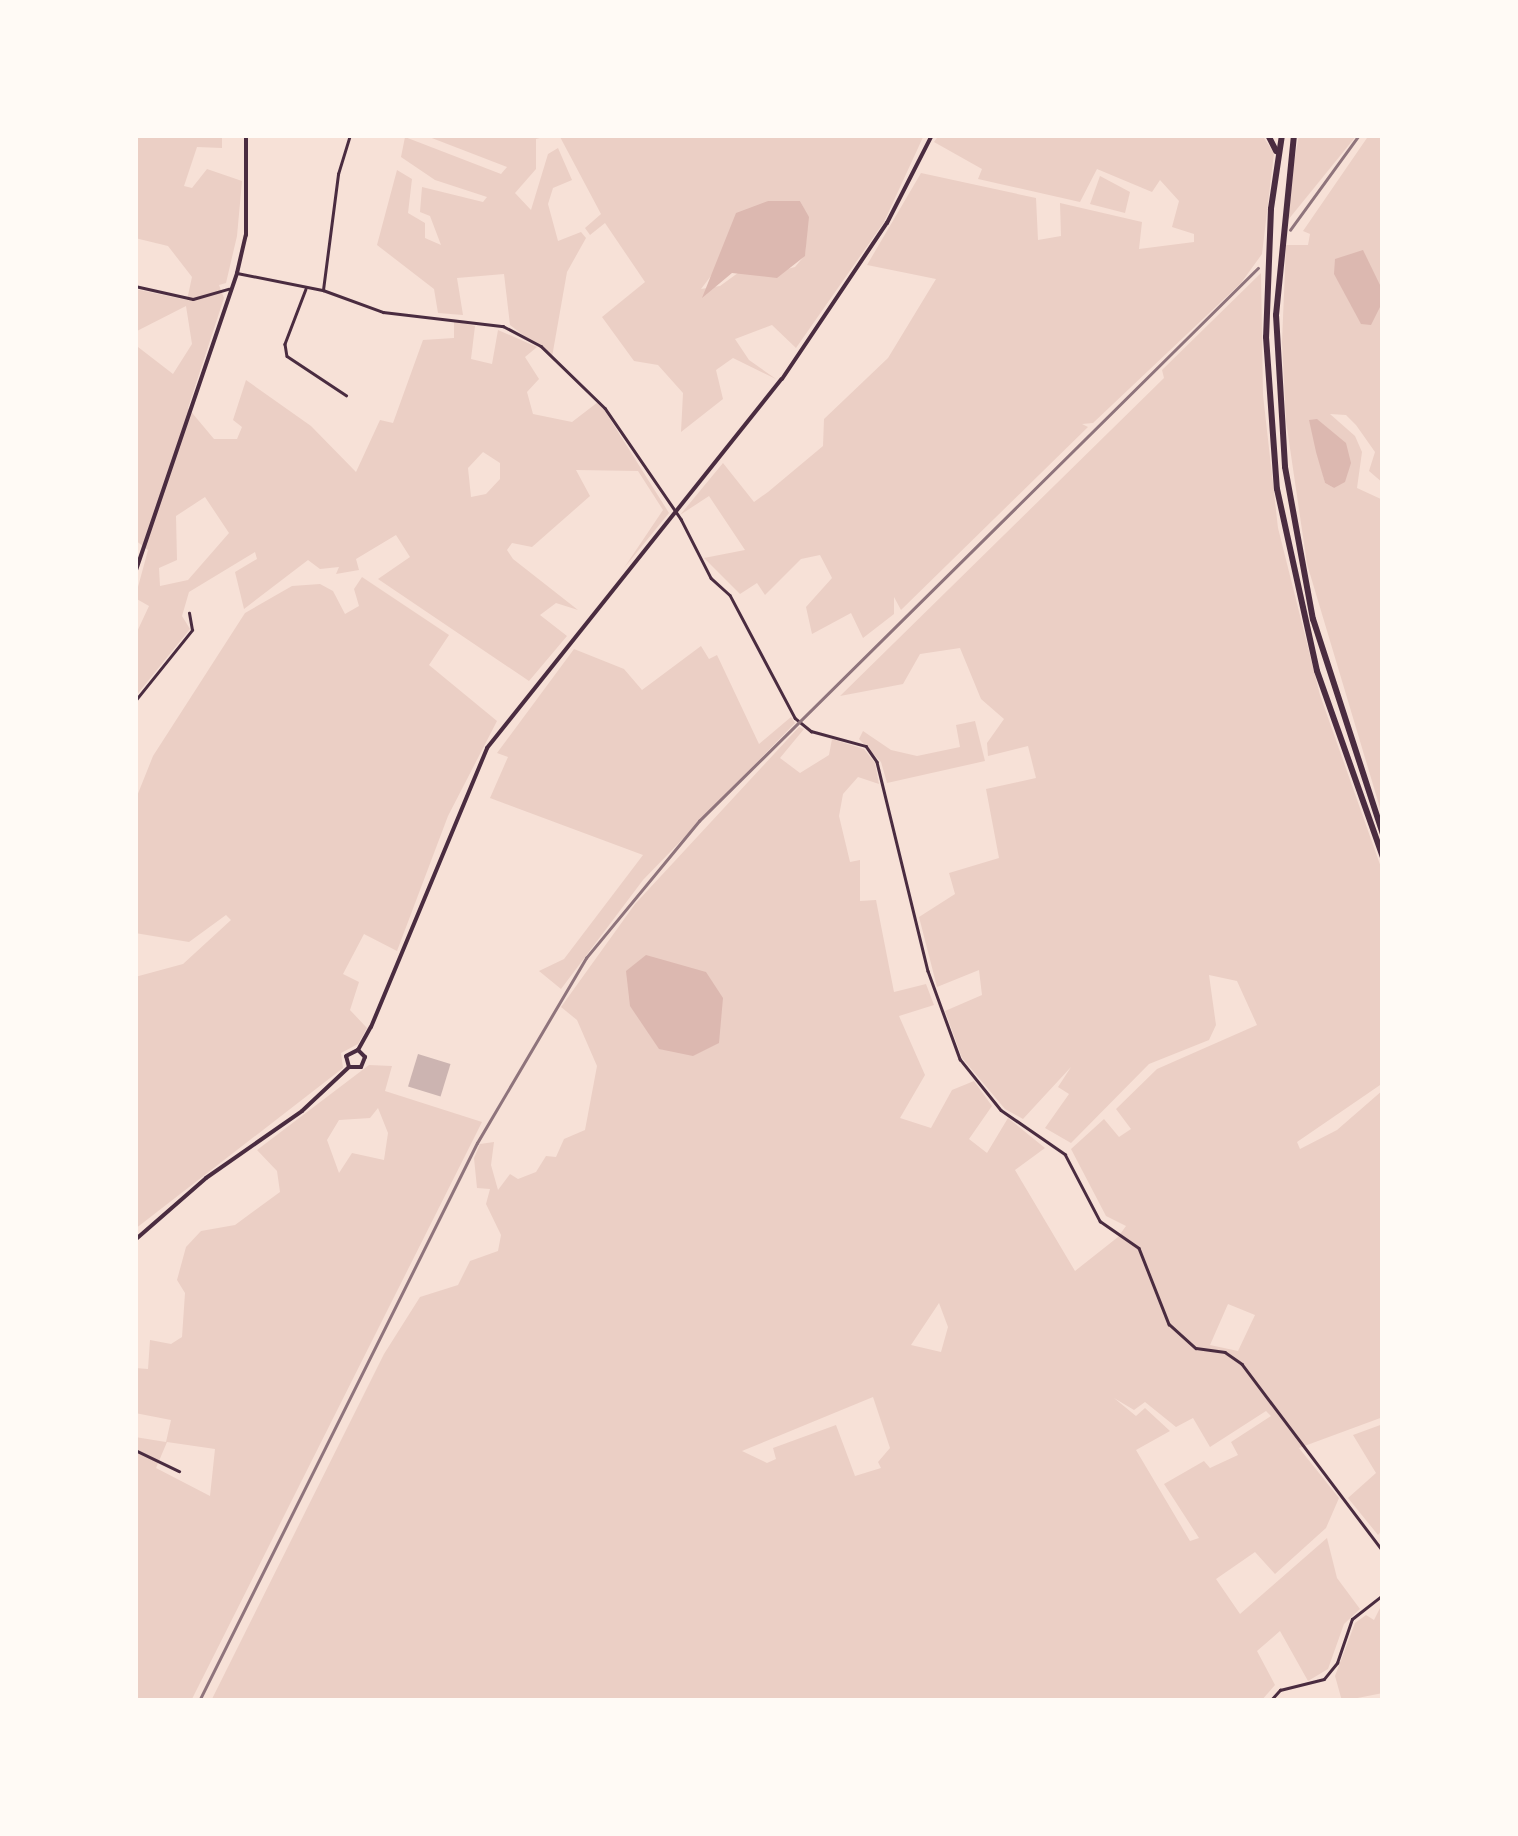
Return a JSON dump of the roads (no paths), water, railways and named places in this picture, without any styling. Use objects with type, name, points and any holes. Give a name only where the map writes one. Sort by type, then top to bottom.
[{"type":"highway","points":[[1268,135],[1276,145],[1277,167]]},
{"type":"highway","points":[[1282,135],[1266,337],[1278,489],[1317,671],[1383,857]]},
{"type":"highway","points":[[1294,135],[1276,315],[1285,467],[1314,619],[1383,834]]},
{"type":"main road","points":[[135,573],[166,495],[237,273],[246,235],[246,135]]},
{"type":"main road","points":[[349,1067],[346,1056],[358,1050],[487,748],[751,420],[849,282],[932,135]]},
{"type":"main road","points":[[135,1240],[206,1178],[302,1112],[349,1067],[364,1064],[358,1050]]},
{"type":"street","points":[[323,290],[338,174],[350,135]]},
{"type":"street","points":[[237,273],[323,290],[383,312],[498,325],[528,337],[605,408],[675,512],[710,578],[745,619],[795,718],[811,730],[866,746],[877,762],[928,970],[960,1059],[1002,1110],[1065,1154],[1100,1221],[1139,1248],[1169,1324],[1196,1348],[1225,1352],[1242,1364],[1383,1551]]},
{"type":"street","points":[[135,286],[193,299],[230,290]]},
{"type":"street","points":[[306,287],[285,344],[287,356],[346,394]]},
{"type":"street","points":[[135,701],[192,630],[189,613]]},
{"type":"street","points":[[135,1450],[179,1472]]},
{"type":"street","points":[[1270,1701],[1280,1690],[1324,1679],[1352,1619],[1383,1595]]},
{"type":"railway","points":[[1290,230],[1359,135]]},
{"type":"railway","points":[[199,1701],[477,1143],[586,958],[699,821],[1258,268]]}]
